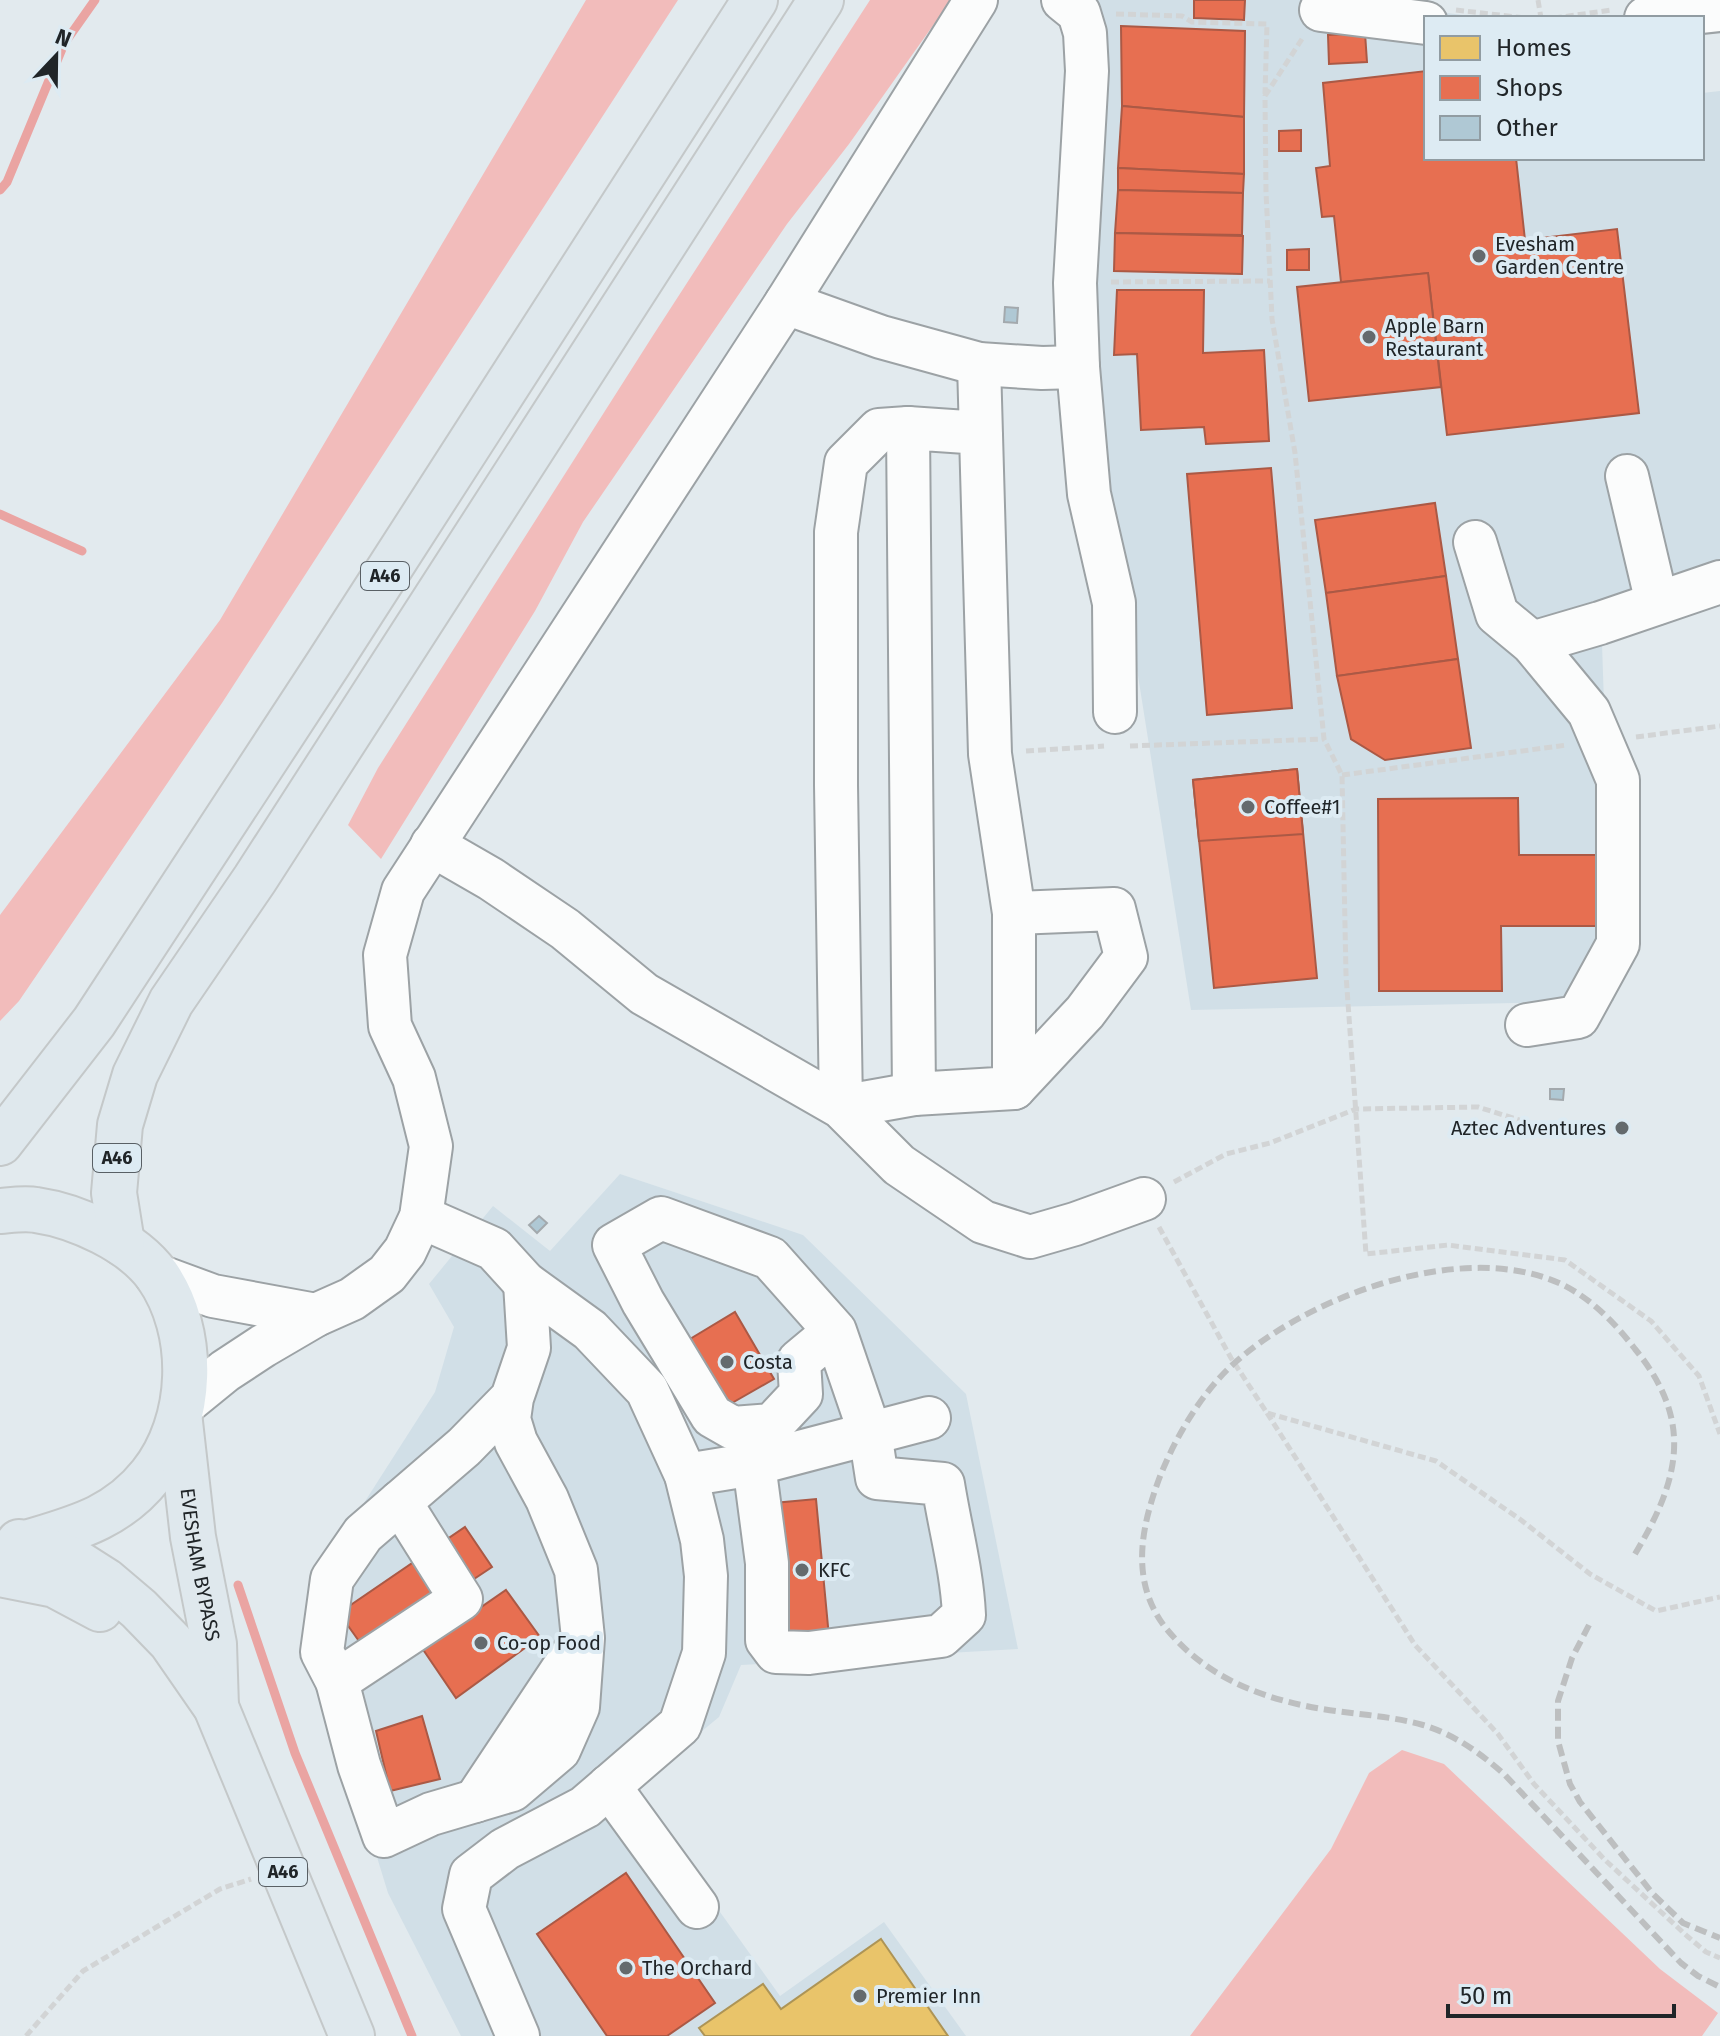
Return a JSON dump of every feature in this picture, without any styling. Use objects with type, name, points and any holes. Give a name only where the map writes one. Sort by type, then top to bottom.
[{"type":"highway","name":"A46","points":[[0,1143],[102,1009],[337,651],[755,0]]},
{"type":"highway","name":"A46","points":[[122,1243],[114,1193],[120,1125],[135,1075],[171,1002],[255,879],[821,0]]},
{"type":"highway","name":"EVESHAM BYPASS","points":[[0,1211],[34,1209],[77,1220],[122,1243],[156,1275],[178,1318],[186,1382],[181,1414],[193,1537],[214,1644],[216,1707]]},
{"type":"highway","points":[[9,1552],[92,1523],[124,1501],[152,1474],[181,1414]]},
{"type":"highway","name":"EVESHAM BYPASS","points":[[9,1552],[73,1560],[106,1581],[171,1642],[216,1707],[352,2036]]},
{"type":"highway","points":[[9,1552],[55,1585],[90,1602],[148,1651],[173,1686],[209,1756],[248,1786]]},
{"type":"street","points":[[181,1414],[225,1371],[316,1315],[352,1299],[387,1274],[405,1251],[421,1217],[431,1146],[414,1078],[390,1026],[385,955],[403,891],[982,2]]},
{"type":"street","points":[[1071,7],[1085,33],[1087,71],[1075,283],[1078,367],[1089,494],[1114,603],[1115,712]]},
{"type":"street","points":[[1321,10],[1424,23]]},
{"type":"street","points":[[1664,16],[1718,10]]},
{"type":"street","points":[[786,303],[881,337],[979,364],[1078,367]]},
{"type":"street","points":[[979,364],[990,754],[1014,913],[1014,1088]]},
{"type":"street","points":[[841,1107],[836,532],[846,463],[879,430],[908,428],[981,433]]},
{"type":"street","points":[[908,428],[914,1094]]},
{"type":"street","points":[[1627,476],[1657,603]]},
{"type":"street","points":[[1475,542],[1497,614],[1532,643],[1589,712],[1618,780],[1618,944],[1578,1017],[1527,1025]]},
{"type":"street","points":[[1532,643],[1720,582]]},
{"type":"street","points":[[432,845],[491,879],[565,929],[644,994],[841,1107],[899,1165],[983,1222],[1030,1237],[1144,1199]]},
{"type":"street","points":[[841,1107],[914,1094],[1014,1088],[1085,1012],[1126,957],[1114,909],[1014,913]]},
{"type":"street","points":[[421,1217],[494,1249],[525,1283],[590,1330],[647,1390],[686,1475],[702,1540],[706,1576],[704,1653],[680,1725],[585,1807],[505,1849],[471,1875],[464,1909],[518,2036]]},
{"type":"street","points":[[754,1464],[767,1563],[767,1640],[776,1652],[809,1653],[941,1636],[964,1615],[962,1578],[955,1561],[943,1484],[877,1478],[870,1433],[835,1331],[770,1258],[661,1218],[614,1245],[643,1302],[712,1416],[733,1428],[772,1425],[801,1394],[799,1361],[835,1331]]},
{"type":"street","points":[[156,1275],[213,1296],[316,1315]]},
{"type":"street","points":[[512,1398],[464,1447],[363,1534],[332,1579],[322,1652],[337,1681],[359,1765],[384,1836],[431,1814],[512,1790],[559,1750],[578,1707],[583,1638],[576,1570],[547,1499],[516,1442],[509,1419],[512,1398],[529,1348],[525,1283]]},
{"type":"street","points":[[686,1475],[754,1464],[929,1418]]},
{"type":"street","points":[[337,1681],[461,1599],[400,1502]]},
{"type":"street","points":[[609,1786],[697,1907]]},
{"type":"path","points":[[1071,7],[1182,16],[1192,22],[1267,24],[1265,96],[1272,319],[1295,453],[1324,739],[1342,775],[1346,975],[1366,1254],[1448,1245],[1565,1260],[1651,1321],[1699,1376],[1720,1434]]},
{"type":"path","points":[[1265,96],[1321,10]]},
{"type":"path","points":[[1075,283],[1270,281]]},
{"type":"path","points":[[1342,775],[1720,726]]},
{"type":"path","points":[[1532,1124],[1478,1107],[1356,1109],[1270,1143],[1226,1154],[1144,1199],[1231,1358],[1415,1645],[1498,1734],[1534,1784],[1605,1860],[1687,1936],[1706,1952],[1720,1958]]},
{"type":"path","points":[[1267,1413],[1436,1461],[1521,1520],[1590,1574],[1656,1611],[1720,1597]]},
{"type":"path","points":[[26,2036],[83,1971],[220,1889],[282,1869]]},
{"type":"shaded area","points":[[586,0],[678,0],[222,703],[19,1001],[0,1021],[0,915],[220,620]]},
{"type":"shaded area","points":[[870,0],[951,0],[849,144],[787,224],[583,522],[535,611],[381,859],[348,825],[378,768]]},
{"type":"shaded area","points":[[1093,0],[1342,0],[1471,16],[1424,16],[1424,160],[1704,160],[1704,93],[1720,91],[1720,562],[1602,644],[1614,1001],[1191,1010],[1113,518],[1088,293]]},
{"type":"shaded area","points":[[620,1174],[803,1235],[966,1394],[1018,1649],[741,1665],[719,1717],[632,1789],[780,1996],[884,1922],[966,2036],[461,2036],[388,1893],[314,1652],[314,1581],[435,1392],[454,1327],[429,1284],[493,1206],[550,1251]]},
{"type":"shaded area","points":[[1402,1750],[1444,1764],[1660,1969],[1718,2013],[1702,2036],[1190,2036],[1331,1849],[1369,1773]]},
{"type":"building: Homes","name":"Premier Inn","points":[[881,1939],[948,2036],[705,2036],[699,2028],[763,1984],[781,2009]]},
{"type":"building: Shops","points":[[1194,0],[1245,0],[1244,20],[1194,18]]},
{"type":"building: Shops","points":[[1121,26],[1245,31],[1244,117],[1122,106]]},
{"type":"building: Shops","points":[[1365,33],[1367,62],[1329,64],[1328,35]]},
{"type":"building: Shops","name":"Evesham Garden Centre","points":[[1424,71],[1424,160],[1516,160],[1525,240],[1617,229],[1639,413],[1447,435],[1428,273],[1341,282],[1334,216],[1322,217],[1316,168],[1330,166],[1323,83]]},
{"type":"building: Shops","points":[[1122,106],[1244,117],[1244,174],[1118,168]]},
{"type":"building: Shops","points":[[1301,130],[1301,151],[1279,151],[1279,131]]},
{"type":"building: Shops","points":[[1118,168],[1244,174],[1243,193],[1118,190]]},
{"type":"building: Shops","points":[[1118,190],[1243,193],[1242,235],[1115,233]]},
{"type":"building: Shops","points":[[1115,233],[1243,236],[1242,274],[1114,271]]},
{"type":"building: Shops","points":[[1309,249],[1309,270],[1287,270],[1287,250]]},
{"type":"building: Shops","name":"Apple Barn Restaurant","points":[[1428,273],[1441,387],[1309,401],[1297,287]]},
{"type":"building: Shops","points":[[1117,290],[1204,290],[1203,353],[1264,350],[1269,441],[1206,444],[1204,427],[1141,430],[1137,354],[1114,355]]},
{"type":"building: Shops","points":[[1271,468],[1292,708],[1207,715],[1187,474]]},
{"type":"building: Shops","points":[[1435,503],[1446,576],[1326,593],[1315,520]]},
{"type":"building: Shops","points":[[1446,576],[1458,659],[1337,676],[1326,593]]},
{"type":"building: Shops","points":[[1458,659],[1471,748],[1385,760],[1351,739],[1337,676]]},
{"type":"building: Shops","points":[[1297,769],[1317,978],[1214,988],[1193,780]]},
{"type":"building: Shops","name":"Coffee#1","points":[[1297,769],[1303,834],[1199,841],[1193,780]]},
{"type":"building: Shops","points":[[1518,798],[1519,855],[1603,855],[1603,926],[1501,926],[1502,991],[1379,991],[1378,799]]},
{"type":"building: Shops","name":"Costa","points":[[735,1312],[774,1379],[718,1411],[680,1345]]},
{"type":"building: Shops","name":"KFC","points":[[816,1499],[829,1637],[787,1641],[774,1503]]},
{"type":"building: Shops","points":[[465,1527],[492,1567],[366,1651],[339,1613]]},
{"type":"building: Shops","name":"Co-op Food","points":[[506,1590],[540,1637],[456,1698],[422,1648]]},
{"type":"building: Shops","points":[[422,1716],[440,1779],[390,1791],[376,1731]]},
{"type":"building: Shops","name":"The Orchard","points":[[626,1873],[715,2003],[667,2036],[607,2036],[537,1934]]},
{"type":"building: Other","points":[[1005,307],[1018,308],[1017,323],[1004,322]]},
{"type":"building: Other","points":[[1550,1089],[1564,1089],[1563,1100],[1550,1099]]},
{"type":"building: Other","points":[[539,1216],[547,1223],[537,1233],[529,1225]]},
{"type":"waterway","points":[[0,190],[7,182],[64,44],[95,0]]},
{"type":"waterway","points":[[0,514],[82,551]]},
{"type":"waterway","points":[[238,1585],[295,1753],[412,2036]]},
{"type":"railway","points":[[1635,1554],[1662,1500],[1674,1450],[1673,1426],[1654,1375],[1610,1320],[1570,1289],[1519,1271],[1476,1268],[1430,1272],[1338,1299],[1258,1344],[1227,1370],[1197,1407],[1165,1464],[1147,1516],[1142,1554],[1143,1573],[1154,1609],[1165,1627],[1201,1662],[1264,1695],[1311,1707],[1412,1722],[1466,1745],[1504,1774],[1681,1963],[1720,1987]]},
{"type":"railway","points":[[1589,1625],[1572,1658],[1558,1701],[1558,1741],[1570,1784],[1580,1802],[1653,1894],[1683,1923],[1720,1938]]},
{"type":"place","name":"Evesham Garden Centre","points":[[1479,256]]},
{"type":"place","name":"Apple Barn Restaurant","points":[[1369,337]]},
{"type":"place","name":"Coffee#1","points":[[1248,807]]},
{"type":"place","name":"Aztec Adventures","points":[[1622,1128]]},
{"type":"place","name":"Costa","points":[[727,1362]]},
{"type":"place","name":"KFC","points":[[802,1570]]},
{"type":"place","name":"Co-op Food","points":[[481,1643]]},
{"type":"place","name":"The Orchard","points":[[626,1968]]},
{"type":"place","name":"Premier Inn","points":[[860,1996]]}]
